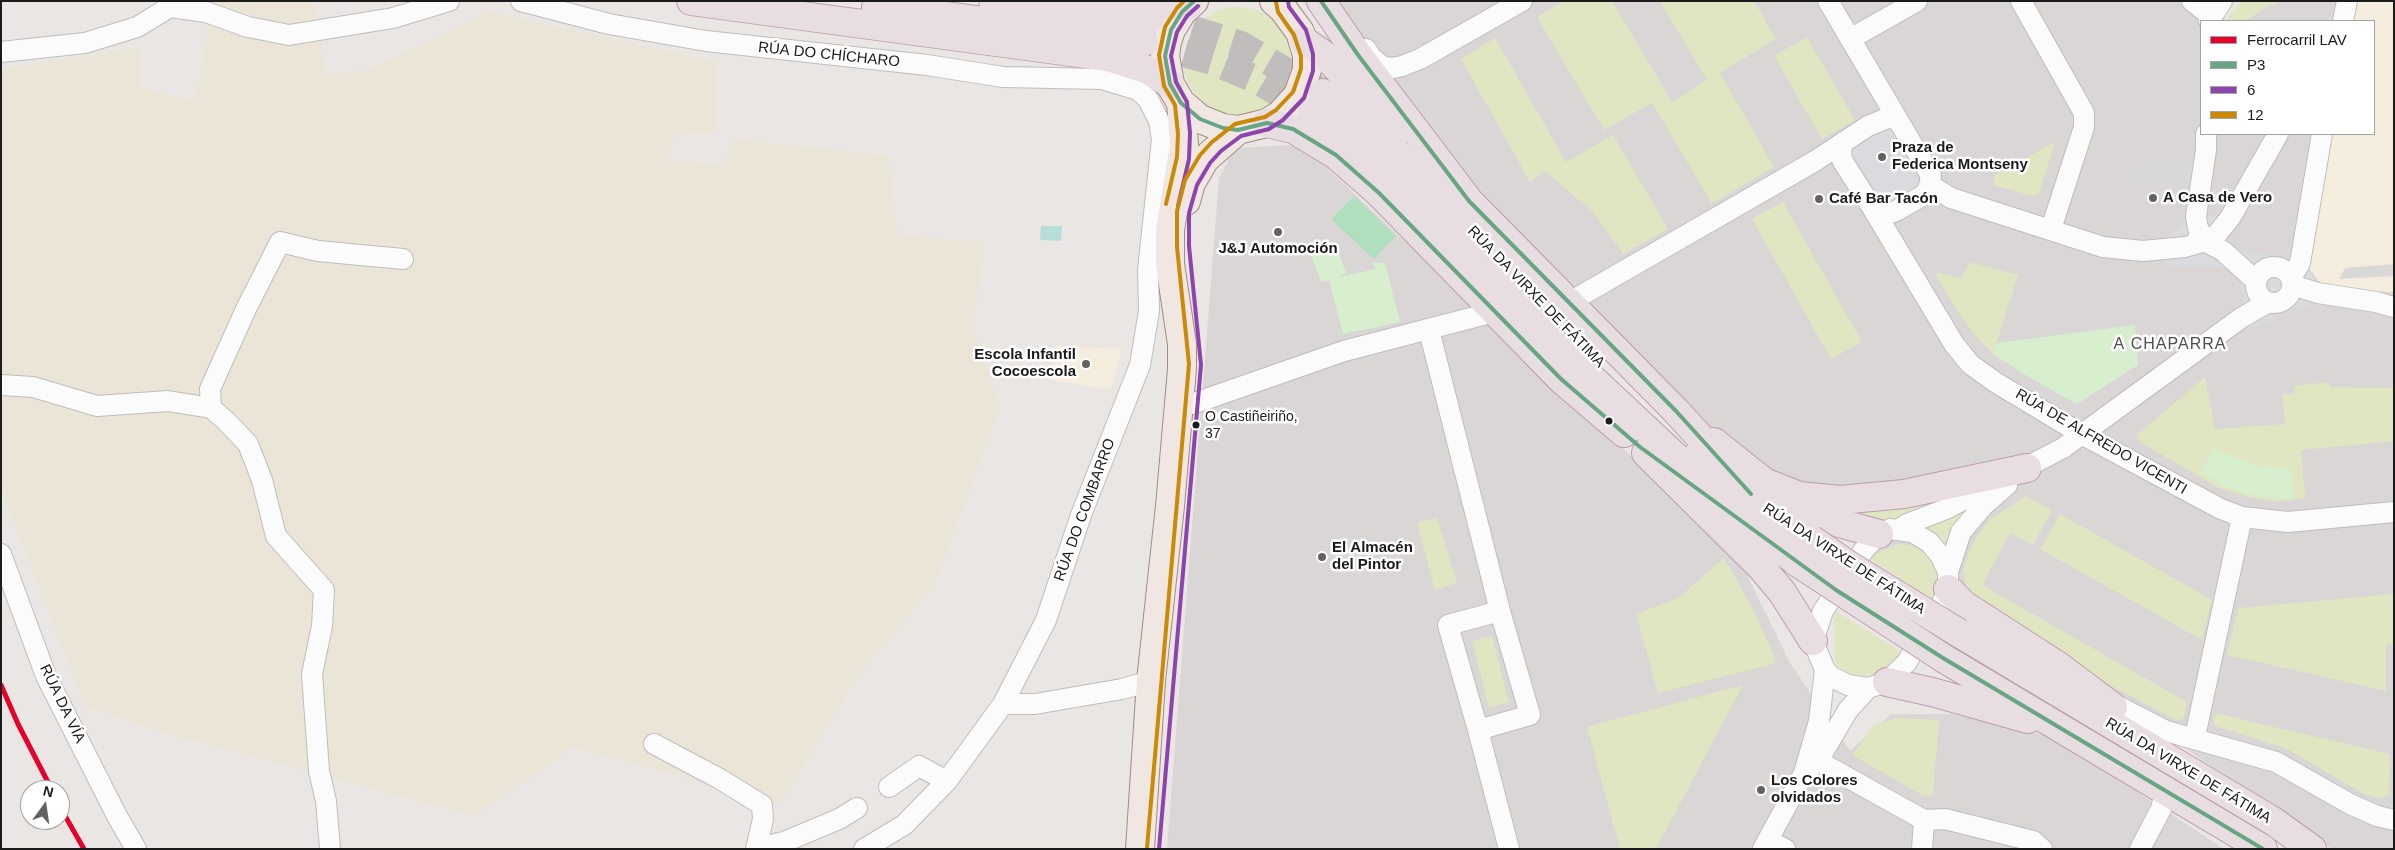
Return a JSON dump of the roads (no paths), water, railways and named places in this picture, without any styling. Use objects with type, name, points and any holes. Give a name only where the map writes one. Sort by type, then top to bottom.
[{"type":"highway","points":[[691,1],[1108,57],[1148,70],[1176,94]]},
{"type":"highway","points":[[827,1],[1147,31],[992,1]]},
{"type":"highway","points":[[1120,1],[1191,4]]},
{"type":"highway","points":[[1321,1],[1358,55],[1469,201]]},
{"type":"highway","points":[[1304,41],[1323,54],[1676,411],[1756,502]]},
{"type":"highway","name":"RÚA DA VIRXE DE FÁTIMA","points":[[1318,102],[1348,137],[1398,184],[1554,343],[1756,502],[1850,566],[2273,821],[2312,849]]},
{"type":"highway","points":[[1266,123],[1293,129],[1336,155],[1379,193],[1561,379],[1640,446],[1762,567],[1782,592],[1813,641]]},
{"type":"highway","points":[[1640,446],[1756,502],[1793,505],[1839,523],[1889,532]]},
{"type":"highway","points":[[1756,502],[1799,496],[1840,500],[1904,494],[2027,468]]},
{"type":"highway","name":"RÚA DA VIRXE DE FÁTIMA","points":[[1756,502],[1798,563],[1942,658],[2166,789],[2264,849]]},
{"type":"highway","points":[[1948,580],[1964,605],[2057,665],[2125,716],[2146,745]]},
{"type":"highway","points":[[1877,685],[1932,692],[2064,730]]},
{"type":"main road","points":[[1140,849],[1182,369],[1182,344],[1170,264],[1170,238],[1171,210],[1184,145],[1176,94],[1165,56],[1171,30],[1191,4]]},
{"type":"main road","points":[[1176,94],[1200,119],[1223,128],[1238,130],[1266,123],[1280,115],[1298,95],[1307,70],[1304,41],[1300,32],[1280,4]]},
{"type":"main road","points":[[1153,849],[1192,404],[1194,350],[1186,280],[1183,212],[1191,184],[1198,170],[1217,146],[1238,130]]},
{"type":"main road","points":[[1160,774],[1156,759],[1153,694],[1170,646]]},
{"type":"street","points":[[1,52],[85,43],[137,28],[170,7],[206,12],[248,27],[289,35],[393,18],[449,1]]},
{"type":"street","name":"RÚA DO CHÍCHARO","points":[[521,1],[609,24],[706,41],[927,66],[1003,77],[1102,79],[1138,90]]},
{"type":"street","points":[[1334,1],[1372,58],[1383,67],[1393,68],[1420,59],[1522,1]]},
{"type":"street","points":[[1828,1],[1879,87],[1890,120],[1931,176],[1926,191],[1896,211],[1881,217],[1836,151]]},
{"type":"street","points":[[1850,39],[1917,1]]},
{"type":"street","points":[[2021,1],[2084,113],[2084,127],[2050,229]]},
{"type":"street","points":[[2192,1],[2214,13]]},
{"type":"street","points":[[2343,20],[2347,1]]},
{"type":"street","points":[[1404,114],[1396,97],[1395,87],[1399,76],[1420,59]]},
{"type":"street","name":"RÚA DO COMBARRO","points":[[864,849],[904,825],[947,781],[1003,704],[1046,620],[1081,515],[1140,365],[1149,311],[1148,270],[1162,139],[1159,120],[1148,99],[1138,90]]},
{"type":"street","points":[[1568,303],[1890,120]]},
{"type":"street","points":[[2206,135],[2206,150],[2196,217],[2198,228],[2206,242],[2273,287],[2376,302],[2394,307]]},
{"type":"street","points":[[1926,191],[2103,247],[2163,250],[2213,239],[2230,218],[2277,135]]},
{"type":"street","points":[[1811,767],[1824,670],[1813,641],[1822,612],[1863,550],[1889,532],[1946,509],[2027,468],[2083,435],[2241,318],[2300,263],[2322,135]]},
{"type":"street","name":"RÚA DE ALFREDO VICENTI","points":[[1881,217],[1954,344],[1970,364],[1995,382],[2083,435],[2221,509],[2242,517],[2275,522],[2303,522],[2394,512]]},
{"type":"street","points":[[211,408],[210,389],[246,309],[280,242],[318,251],[403,259]]},
{"type":"street","points":[[1192,404],[1344,351],[1494,312]]},
{"type":"street","points":[[1429,330],[1500,611],[1530,715],[1478,730]]},
{"type":"street","points":[[1,384],[33,387],[97,406],[168,401],[211,408],[248,444],[262,480],[276,536],[324,590],[322,626],[312,674],[319,771],[326,801],[330,849]]},
{"type":"street","points":[[1772,846],[1811,767],[1843,717],[1877,685],[1907,662],[1944,599],[1961,532],[1982,506],[2027,468]]},
{"type":"street","points":[[2196,733],[2242,517]]},
{"type":"street","points":[[1889,532],[1912,532],[1929,542],[1940,555],[1948,580]]},
{"type":"street","name":"RÚA DA VÍA","points":[[1,554],[46,676],[117,816],[136,849]]},
{"type":"street","points":[[1500,611],[1448,626],[1509,849]]},
{"type":"street","points":[[1824,670],[1832,677],[1848,685],[1877,685]]},
{"type":"street","points":[[1003,704],[1035,704],[1122,689],[1153,694]]},
{"type":"street","points":[[2096,695],[2166,730],[2196,733],[2276,762],[2350,804],[2377,816],[2394,820]]},
{"type":"street","points":[[654,744],[720,779],[762,805],[763,820],[757,848],[784,842],[839,819],[856,808]]},
{"type":"street","points":[[888,787],[919,766],[947,781]]},
{"type":"street","points":[[1811,767],[1924,820],[1945,820],[2033,841],[2042,849]]},
{"type":"street","points":[[2140,849],[2162,808],[2166,789]]},
{"type":"street","points":[[1922,849],[1924,820]]},
{"type":"water","points":[[1041,226],[1062,226],[1061,241],[1040,240]]},
{"type":"tunnel","points":[[1151,21],[1182,26],[1241,45],[1323,93]]},
{"type":"tunnel","points":[[1144,42],[1212,61],[1255,79],[1312,112]]},
{"type":"rail line","name":"LAV","points":[[1,685],[18,724],[47,780]]},
{"type":"rail line","name":"LAV","points":[[70,824],[84,849]]},
{"type":"place","name":"Praza de Federica Montseny","points":[[1882,157]]},
{"type":"place","name":"A Casa de Vero","points":[[2153,198]]},
{"type":"place","name":"Café Bar Tacón","points":[[1819,199]]},
{"type":"place","name":"J&J Automoción","points":[[1278,232]]},
{"type":"place","name":"Escola Infantil Cocoescola","points":[[1086,364]]},
{"type":"place","name":"O Castiñeiriño, 37","points":[[1196,425]]},
{"type":"place","name":"El Almacén del Pintor","points":[[1322,557]]},
{"type":"place","name":"Los Colores olvidados","points":[[1761,790]]},
{"type":"district","name":"A CHAPARRA","points":[[2170,345]]}]
